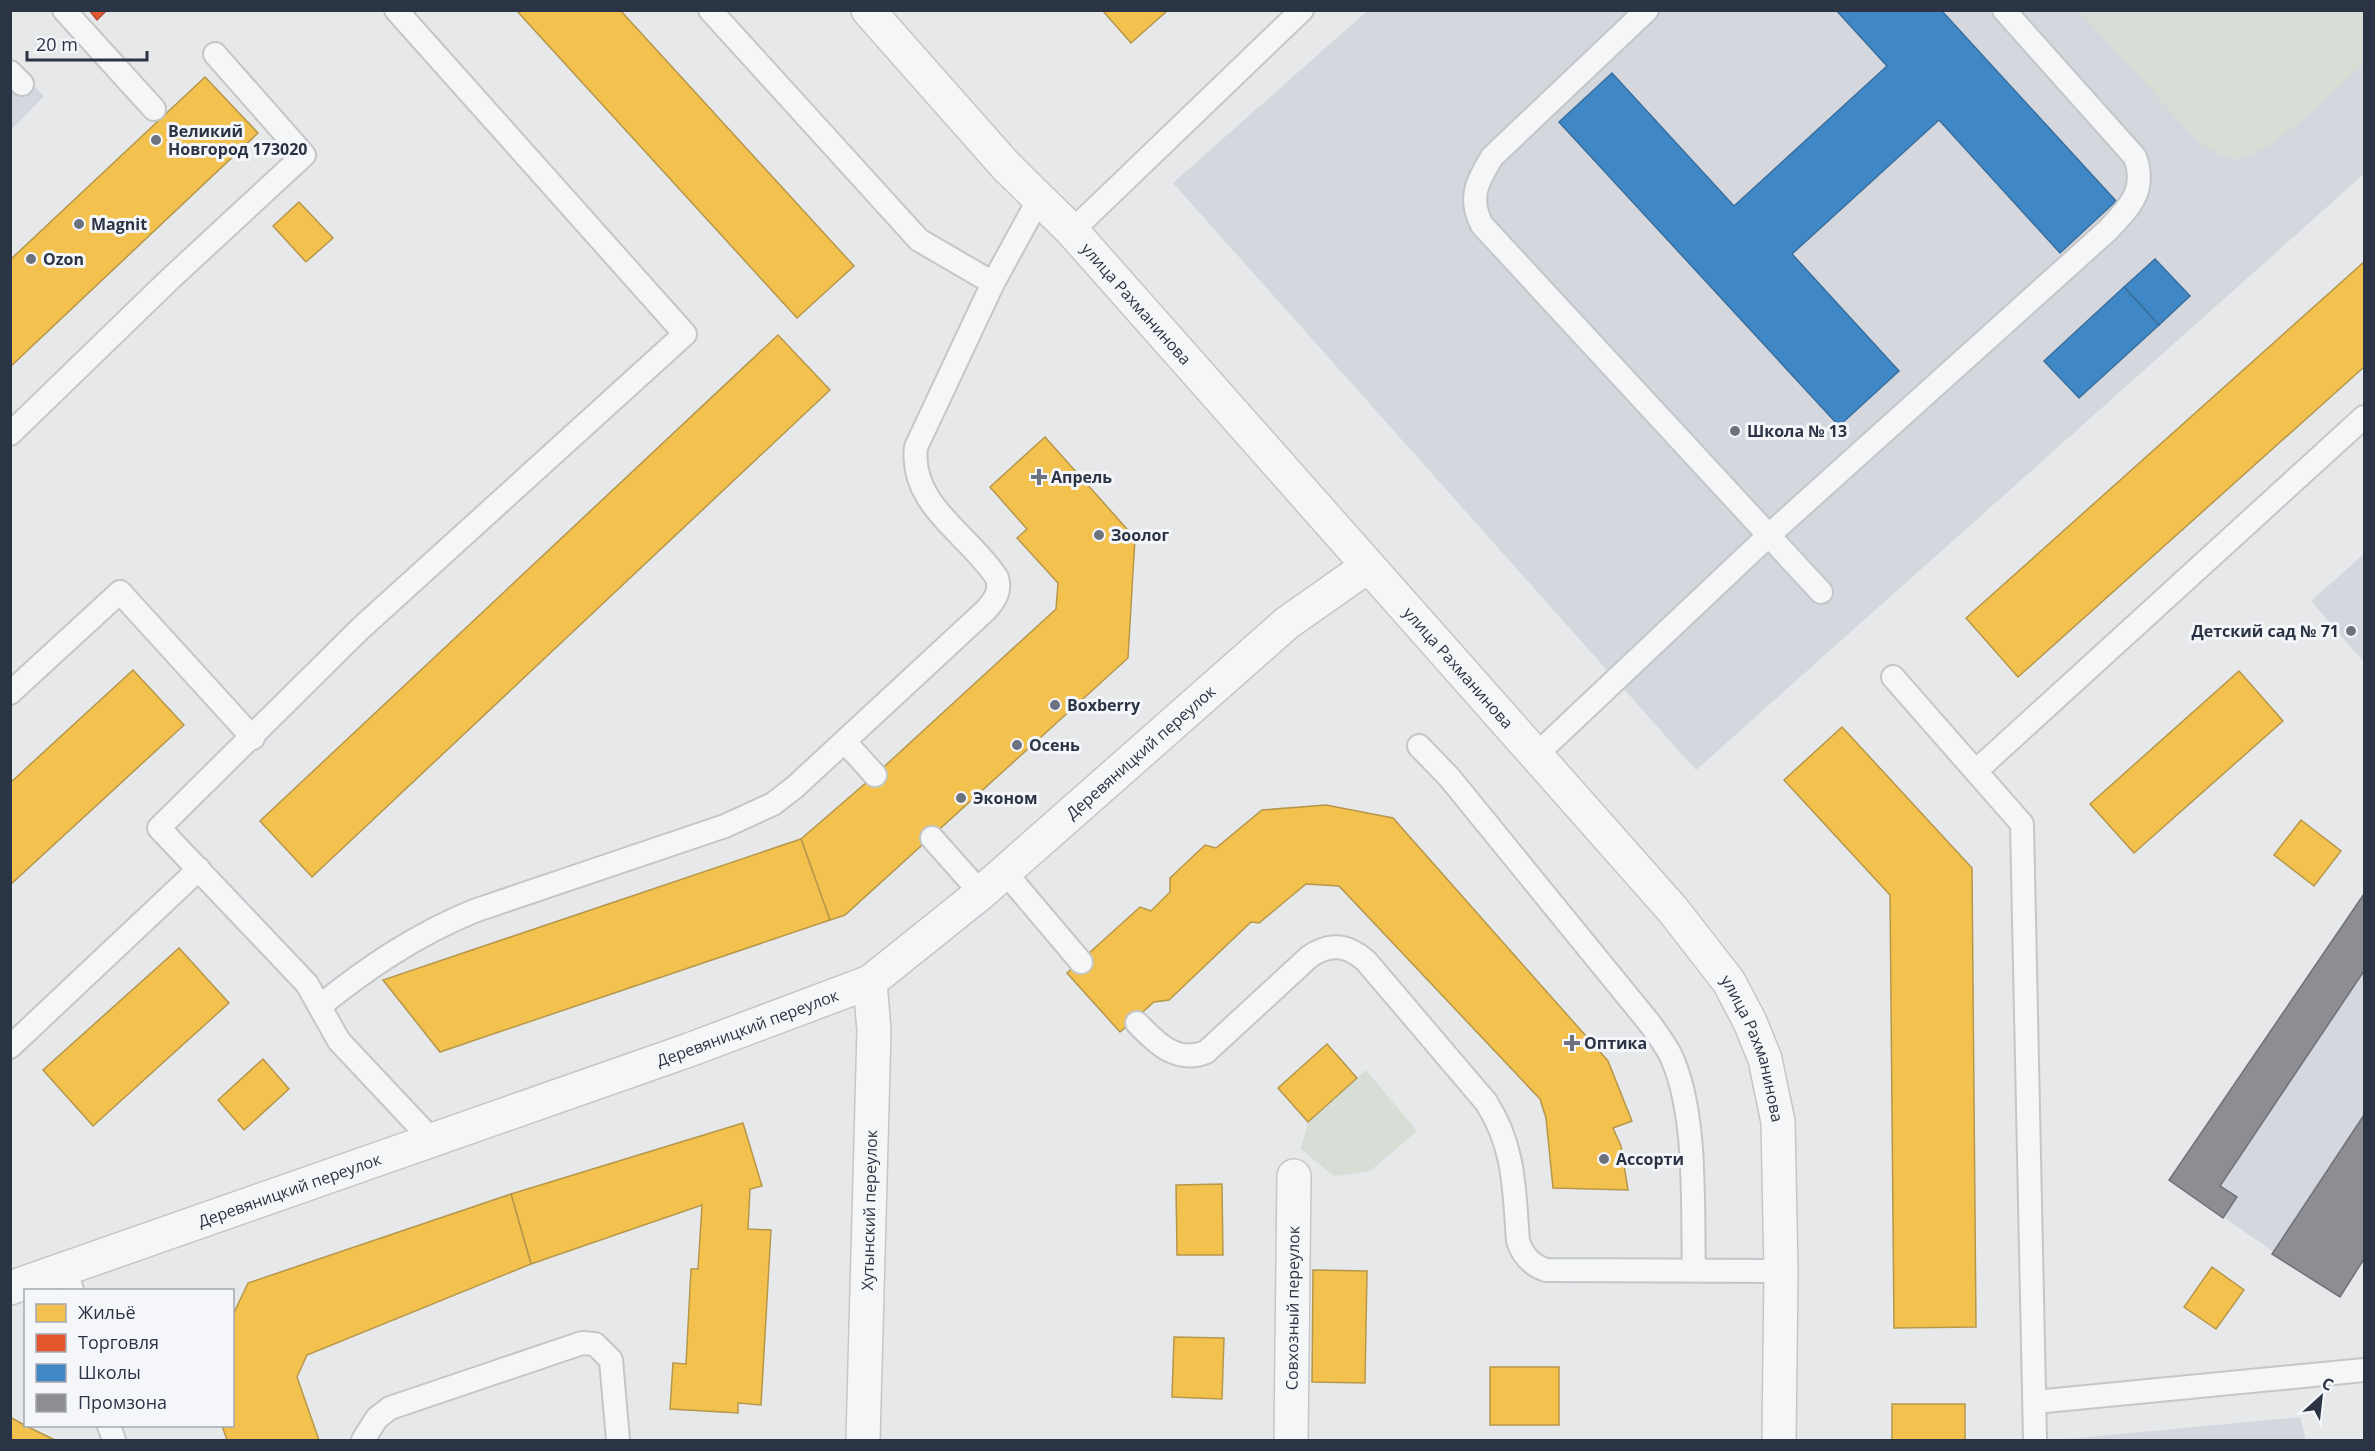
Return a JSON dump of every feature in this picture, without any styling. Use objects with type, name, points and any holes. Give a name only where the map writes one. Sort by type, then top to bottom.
[{"type":"street","name":"улица Рахманинова","points":[[868,10],[1006,166],[1072,231],[1536,755],[1703,946],[1729,982],[1750,1022],[1765,1059],[1778,1122],[1781,1271],[1779,1440]]},
{"type":"street","name":"Деревяницкий переулок","points":[[10,1288],[69,1280],[432,1140],[689,1050],[870,982],[992,882],[1287,623],[1368,566]]},
{"type":"street","name":"Хутынский переулок","points":[[863,1440],[874,1030],[870,982]]},
{"type":"street","name":"Совхозный переулок","points":[[1291,1440],[1294,1176]]},
{"type":"lane","points":[[64,10],[154,109]]},
{"type":"lane","points":[[396,10],[685,334],[360,629],[253,738],[159,828],[307,984],[339,1041],[432,1140]]},
{"type":"lane","points":[[710,10],[919,240],[993,283]]},
{"type":"lane","points":[[1072,231],[1302,10]]},
{"type":"lane","points":[[1647,10],[1492,157],[1480,176],[1474,210],[1482,225],[1821,592]]},
{"type":"lane","points":[[1536,755],[1768,536],[2108,230],[2133,201],[2140,186],[2140,171],[2135,157],[2004,10]]},
{"type":"lane","points":[[10,434],[304,154],[215,54]]},
{"type":"lane","points":[[320,1006],[371,966],[435,928],[474,912],[750,816],[795,787],[986,610],[996,596],[999,586],[997,578],[929,501],[918,482],[914,465],[916,447],[922,429],[993,283],[1040,197]]},
{"type":"lane","points":[[1977,770],[2364,417]]},
{"type":"lane","points":[[10,693],[120,592],[253,738]]},
{"type":"lane","points":[[1893,677],[2022,824],[2035,1440]]},
{"type":"lane","points":[[845,742],[875,775]]},
{"type":"lane","points":[[1419,746],[1449,777],[1651,1025],[1669,1053],[1680,1084],[1689,1134],[1694,1270]]},
{"type":"lane","points":[[932,838],[992,882],[1081,962]]},
{"type":"lane","points":[[10,1047],[199,869]]},
{"type":"lane","points":[[1137,1023],[1153,1041],[1169,1051],[1183,1056],[1196,1056],[1206,1052],[1317,951],[1336,946],[1347,948],[1366,961],[1486,1102],[1497,1120],[1512,1161],[1518,1241],[1527,1259],[1536,1267],[1546,1269],[1781,1271]]},
{"type":"lane","points":[[363,1440],[376,1418],[390,1408],[582,1343],[595,1344],[611,1360],[618,1440]]},
{"type":"lane","points":[[2035,1402],[2364,1370]]},
{"type":"shaded area","name":"Школа № 13","points":[[1367,11],[2364,11],[2364,174],[1696,770],[1173,183]]},
{"type":"shaded area","points":[[2079,11],[2364,11],[2364,64],[2283,135],[2248,156],[2229,158],[2213,151],[2194,137]]},
{"type":"shaded area","points":[[11,63],[44,96],[11,130]]},
{"type":"shaded area","name":"Детский сад № 71","points":[[2364,554],[2364,662],[2311,601]]},
{"type":"shaded area","points":[[2364,894],[2364,1259],[2340,1297],[2169,1180]]},
{"type":"shaded area","points":[[1366,1070],[1417,1131],[1370,1171],[1334,1176],[1301,1149],[1308,1122]]},
{"type":"shaded area","points":[[2300,1417],[2306,1440],[2057,1440]]},
{"type":"building: Жильё","points":[[516,10],[620,10],[854,266],[797,318]]},
{"type":"building: Жильё","points":[[1102,10],[1168,10],[1131,43]]},
{"type":"building: Жильё","points":[[205,77],[258,133],[10,367],[10,260]]},
{"type":"building: Жильё","points":[[299,202],[333,238],[306,262],[273,226]]},
{"type":"building: Жильё","points":[[2364,262],[2364,367],[2018,677],[1966,618]]},
{"type":"building: Жильё","points":[[778,335],[830,390],[312,877],[260,821]]},
{"type":"building: Жильё","points":[[1045,437],[1135,538],[1128,658],[845,915],[830,920],[801,839],[875,775],[1056,609],[1058,583],[1017,538],[1027,529],[990,487]]},
{"type":"building: Жильё","points":[[133,670],[184,725],[10,885],[10,783]]},
{"type":"building: Жильё","points":[[2239,671],[2283,721],[2134,853],[2090,804]]},
{"type":"building: Жильё","points":[[1842,727],[1972,868],[1976,1327],[1894,1328],[1890,895],[1784,780]]},
{"type":"building: Жильё","points":[[1326,805],[1393,818],[1608,1061],[1632,1121],[1613,1128],[1621,1146],[1628,1190],[1553,1188],[1546,1118],[1540,1099],[1339,886],[1306,884],[1259,923],[1251,922],[1169,1000],[1154,1002],[1120,1032],[1067,973],[1140,907],[1151,911],[1170,892],[1170,878],[1205,845],[1216,848],[1262,810]]},
{"type":"building: Жильё","points":[[2301,820],[2341,851],[2314,886],[2274,855]]},
{"type":"building: Жильё","points":[[801,839],[830,920],[440,1052],[383,980]]},
{"type":"building: Жильё","points":[[179,948],[229,1003],[93,1126],[43,1070]]},
{"type":"building: Жильё","points":[[1327,1044],[1357,1078],[1308,1122],[1278,1088]]},
{"type":"building: Жильё","points":[[263,1059],[289,1089],[244,1130],[218,1100]]},
{"type":"building: Жильё","points":[[743,1123],[762,1186],[750,1189],[748,1229],[771,1230],[761,1405],[738,1403],[738,1413],[670,1409],[673,1363],[686,1364],[691,1269],[698,1269],[702,1205],[531,1264],[511,1194]]},
{"type":"building: Жильё","points":[[1222,1184],[1223,1255],[1177,1255],[1176,1185]]},
{"type":"building: Жильё","points":[[511,1194],[531,1264],[307,1355],[297,1377],[319,1440],[227,1440],[222,1427],[234,1427],[234,1313],[248,1283]]},
{"type":"building: Жильё","points":[[2212,1267],[2244,1290],[2216,1329],[2184,1307]]},
{"type":"building: Жильё","points":[[1313,1270],[1367,1271],[1365,1383],[1312,1382]]},
{"type":"building: Жильё","points":[[1174,1337],[1224,1338],[1222,1399],[1172,1397]]},
{"type":"building: Жильё","points":[[1490,1367],[1559,1367],[1559,1425],[1490,1425]]},
{"type":"building: Жильё","points":[[1892,1404],[1965,1404],[1965,1440],[1892,1440]]},
{"type":"building: Жильё","points":[[10,1417],[24,1427],[55,1440],[10,1440]]},
{"type":"building: Торговля","points":[[89,10],[107,10],[97,20]]},
{"type":"building: Школы","points":[[1836,10],[1941,10],[2116,201],[2060,253],[1939,120],[1792,254],[1899,371],[1839,426],[1559,122],[1612,73],[1734,206],[1887,66]]},
{"type":"building: Школы","points":[[2155,259],[2190,296],[2159,325],[2124,287]]},
{"type":"building: Школы","points":[[2124,287],[2159,325],[2079,398],[2044,361]]},
{"type":"building: Промзона","points":[[2364,894],[2364,971],[2220,1186],[2237,1197],[2223,1218],[2169,1180]]},
{"type":"building: Промзона","points":[[2364,1115],[2364,1259],[2340,1297],[2272,1254]]},
{"type":"place","name":"Великий Новгород 173020","points":[[156,140]]},
{"type":"place","name":"Magnit","points":[[79,224]]},
{"type":"place","name":"Ozon","points":[[31,259]]},
{"type":"place","name":"Школа № 13","points":[[1735,431]]},
{"type":"place","name":"Апрель","points":[[1039,477]]},
{"type":"place","name":"Зоолог","points":[[1099,535]]},
{"type":"place","name":"Детский сад № 71","points":[[2351,631]]},
{"type":"place","name":"Boxberry","points":[[1055,705]]},
{"type":"place","name":"Осень","points":[[1017,745]]},
{"type":"place","name":"Эконом","points":[[961,798]]},
{"type":"place","name":"Оптика","points":[[1572,1043]]},
{"type":"place","name":"Ассорти","points":[[1604,1159]]}]
